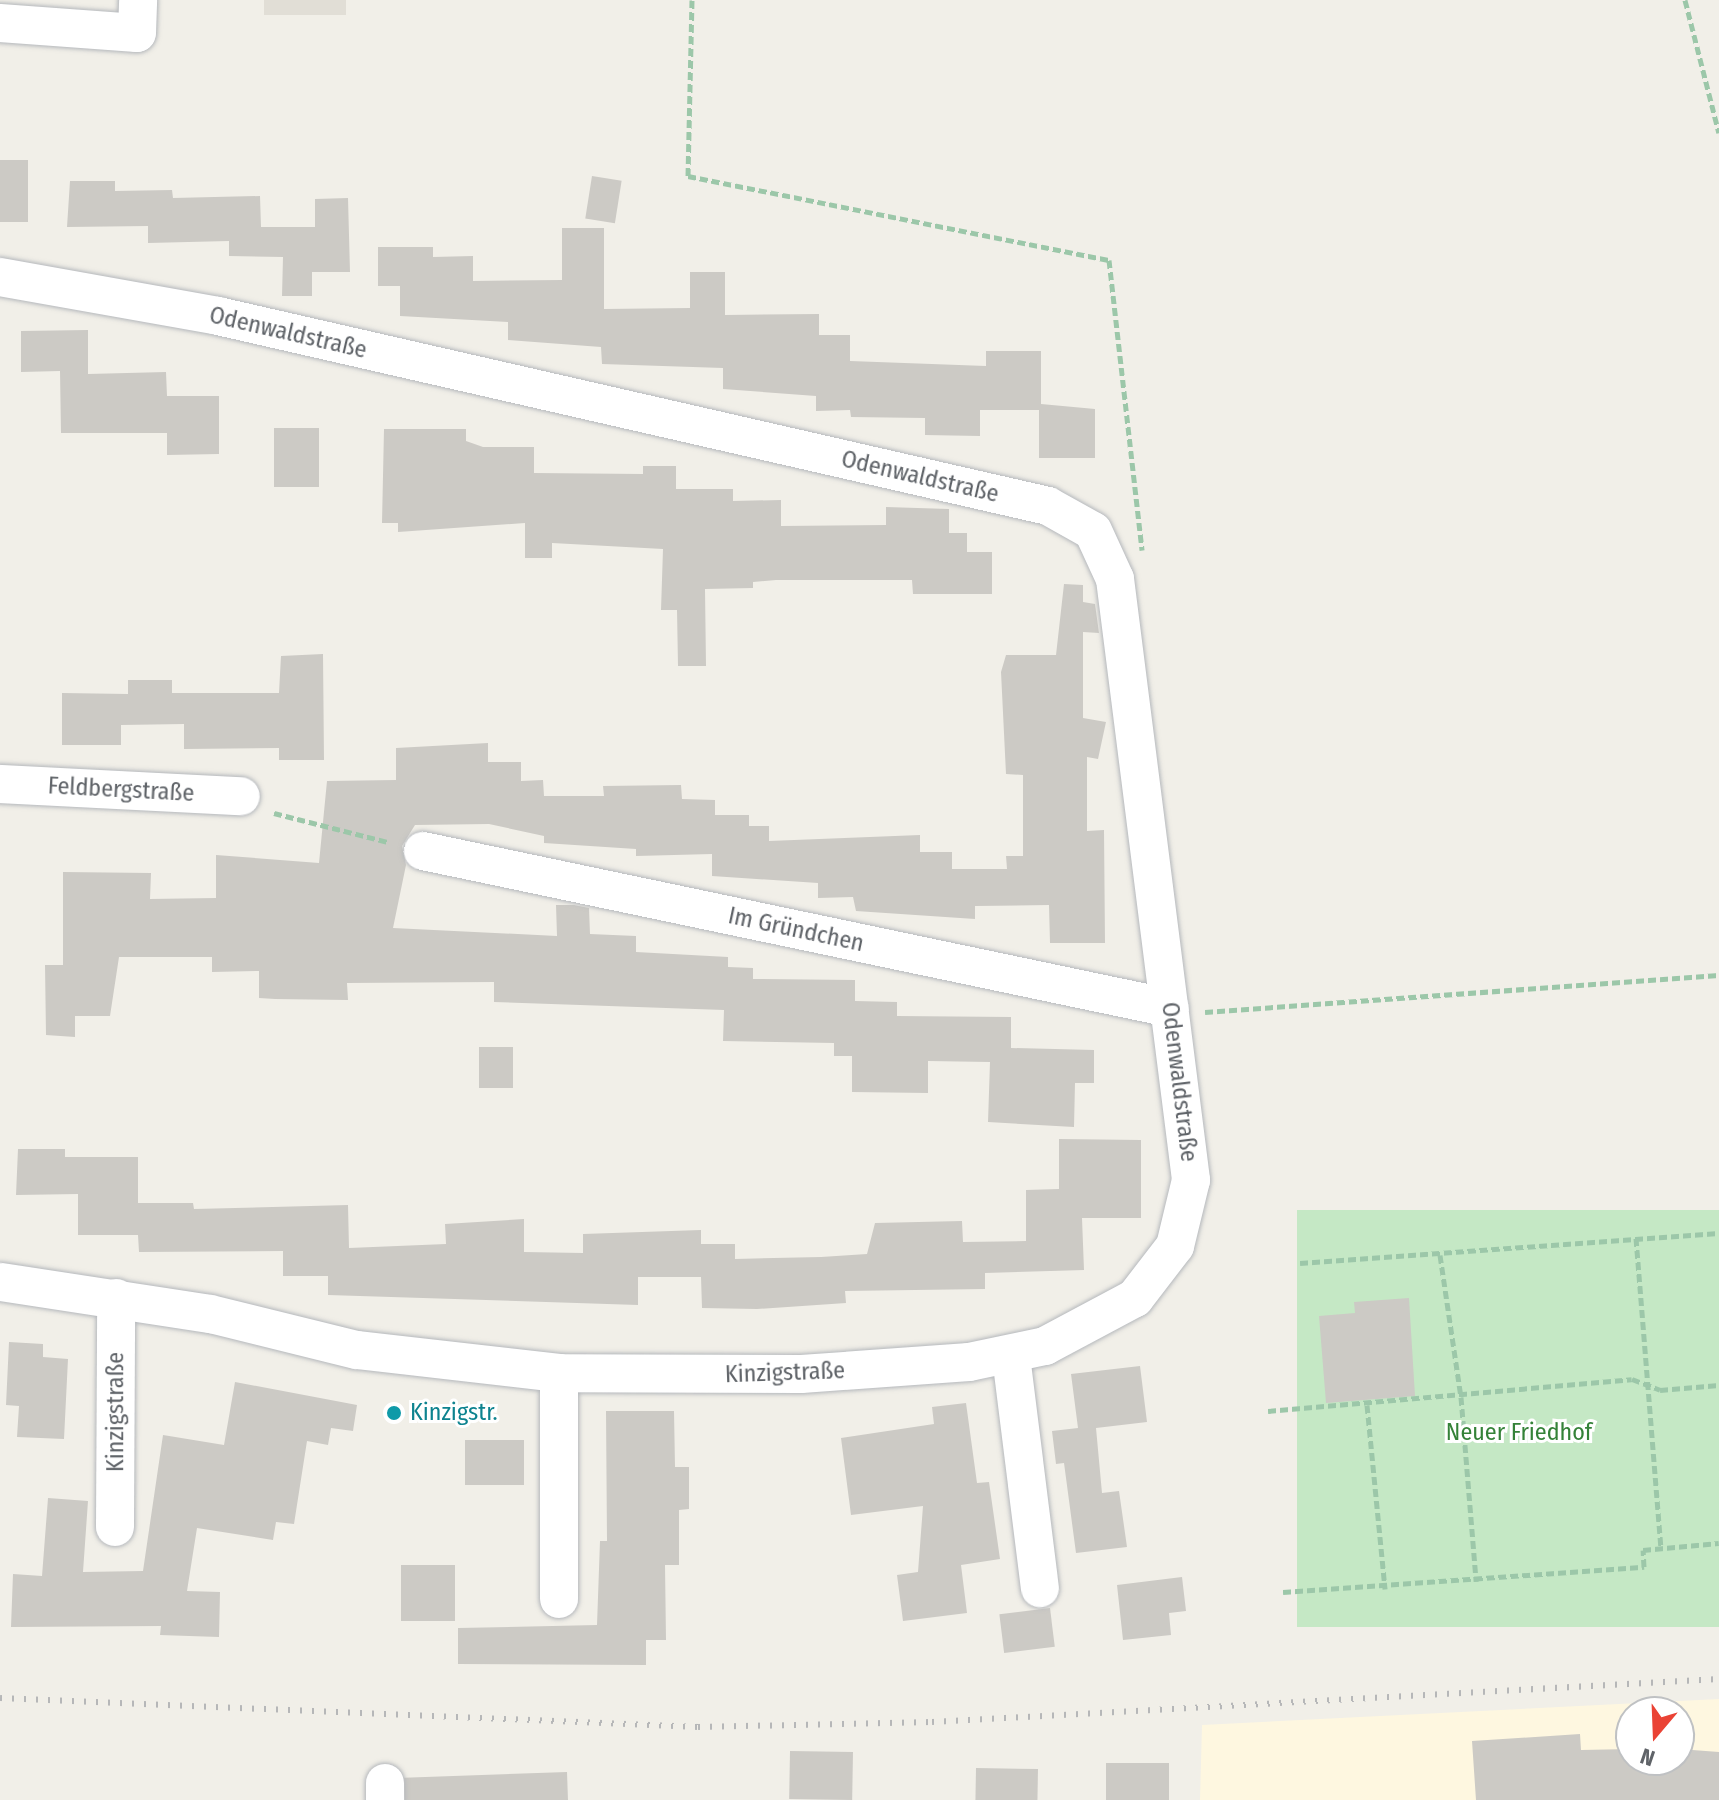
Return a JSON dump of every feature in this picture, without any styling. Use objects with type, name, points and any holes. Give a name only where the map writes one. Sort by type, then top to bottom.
[{"type":"street","points":[[0,23],[137,33],[138,0]]},
{"type":"street","name":"Odenwaldstraße","points":[[0,277],[218,316],[1048,506],[1093,531],[1115,579],[1191,1180],[1175,1246],[1159,1273]]},
{"type":"street","name":"Feldbergstraße","points":[[0,784],[241,796]]},
{"type":"street","name":"Im Gründchen","points":[[423,851],[1171,1011]]},
{"type":"street","name":"Kinzigstraße","points":[[0,1282],[116,1298],[356,1350],[559,1373],[801,1374],[1011,1356],[1085,1329],[1159,1273]]},
{"type":"street","name":"Kinzigstraße","points":[[115,1527],[116,1298]]},
{"type":"street","points":[[1011,1356],[1040,1588]]},
{"type":"street","points":[[559,1373],[559,1599]]},
{"type":"path","points":[[692,0],[688,176],[1109,260],[1146,545],[1115,579]]},
{"type":"path","points":[[1685,0],[1719,133]]},
{"type":"path","points":[[241,796],[264,811],[423,851]]},
{"type":"path","points":[[1171,1011],[1719,975]]},
{"type":"path","points":[[1300,1263],[1719,1233]]},
{"type":"path","points":[[1636,1238],[1661,1548]]},
{"type":"path","points":[[1440,1255],[1461,1397],[1476,1581]]},
{"type":"path","points":[[1268,1411],[1461,1397],[1632,1379],[1647,1385],[1719,1385]]},
{"type":"path","points":[[1367,1405],[1385,1589]]},
{"type":"path","points":[[1283,1592],[1385,1589],[1644,1567],[1643,1550],[1719,1543]]},
{"type":"shaded area","points":[[264,0],[346,0],[346,15],[264,15]]},
{"type":"shaded area","points":[[1719,1699],[1719,1800],[1200,1800],[1202,1725],[1615,1704],[1615,1776],[1695,1776],[1695,1700]]},
{"type":"green space","name":"Neuer Friedhof","points":[[1297,1210],[1719,1210],[1719,1627],[1297,1627]]},
{"type":"building","points":[[0,160],[28,160],[28,222],[0,222]]},
{"type":"building","points":[[592,176],[622,181],[615,223],[585,218]]},
{"type":"building","points":[[70,181],[115,181],[115,191],[172,190],[173,198],[260,196],[261,227],[315,227],[315,199],[348,198],[350,272],[312,272],[312,296],[282,296],[283,257],[229,256],[229,241],[148,243],[148,226],[67,227]]},
{"type":"building","points":[[562,228],[604,228],[604,309],[690,308],[690,272],[725,272],[725,315],[819,314],[819,335],[850,335],[850,361],[986,366],[986,351],[1041,351],[1041,404],[1095,409],[1095,458],[1039,458],[1039,410],[980,410],[980,436],[925,435],[925,418],[851,417],[850,410],[816,411],[816,396],[723,389],[723,368],[602,364],[601,347],[508,340],[508,322],[400,316],[400,286],[378,286],[378,247],[433,247],[433,257],[473,256],[473,281],[562,280]]},
{"type":"building","points":[[88,330],[88,374],[166,372],[167,396],[219,396],[219,454],[167,455],[167,433],[61,433],[60,371],[21,372],[21,331]]},
{"type":"building","points":[[274,428],[319,428],[319,487],[274,487]]},
{"type":"building","points":[[384,429],[466,429],[466,441],[483,447],[534,447],[534,473],[643,474],[643,466],[676,466],[676,489],[733,489],[733,501],[781,500],[781,526],[886,525],[886,507],[949,509],[949,533],[967,533],[967,552],[992,552],[992,594],[913,594],[912,580],[776,580],[753,582],[753,588],[705,589],[706,666],[678,666],[677,610],[661,610],[663,549],[552,543],[552,558],[525,558],[525,523],[398,532],[398,523],[382,523]]},
{"type":"building","points":[[1064,584],[1083,585],[1083,602],[1095,604],[1099,633],[1083,632],[1083,718],[1106,722],[1098,759],[1087,757],[1087,831],[1104,830],[1105,943],[1050,943],[1049,905],[975,906],[975,919],[856,911],[853,897],[818,898],[818,883],[712,876],[712,854],[636,856],[636,849],[544,843],[544,836],[489,824],[415,825],[402,846],[406,865],[393,928],[557,936],[556,905],[574,905],[589,908],[590,934],[636,936],[636,952],[728,957],[728,967],[753,968],[753,979],[855,980],[855,1001],[897,1002],[897,1016],[1011,1017],[1011,1048],[1094,1050],[1094,1083],[1075,1083],[1074,1127],[988,1122],[990,1062],[928,1061],[928,1093],[852,1092],[852,1056],[834,1056],[834,1043],[723,1041],[724,1010],[494,1002],[494,982],[347,983],[348,1000],[259,998],[259,971],[212,972],[212,957],[119,957],[110,1016],[75,1016],[75,1037],[46,1035],[45,965],[63,965],[63,872],[151,873],[150,899],[216,898],[216,855],[319,863],[327,781],[396,780],[396,748],[488,743],[488,762],[521,762],[521,781],[543,780],[544,796],[604,796],[603,786],[681,785],[682,799],[715,800],[715,815],[749,815],[749,826],[769,826],[769,841],[920,835],[920,852],[952,852],[952,869],[1007,869],[1006,856],[1023,856],[1023,775],[1006,774],[1001,672],[1006,655],[1056,655]]},
{"type":"building","points":[[323,654],[324,760],[279,760],[279,748],[184,749],[184,724],[121,725],[121,745],[62,745],[62,693],[128,694],[128,680],[172,680],[172,693],[279,693],[281,656]]},
{"type":"building","points":[[479,1047],[513,1047],[513,1088],[479,1088]]},
{"type":"building","points":[[1059,1139],[1141,1140],[1141,1218],[1082,1218],[1084,1270],[985,1273],[985,1289],[845,1291],[846,1303],[757,1309],[702,1308],[701,1277],[638,1277],[638,1305],[328,1295],[328,1276],[283,1276],[283,1251],[139,1252],[138,1235],[78,1235],[78,1194],[16,1195],[18,1149],[65,1149],[65,1157],[138,1157],[138,1203],[193,1203],[194,1209],[348,1205],[349,1248],[446,1244],[445,1224],[524,1219],[524,1252],[583,1253],[583,1234],[701,1230],[701,1244],[735,1244],[735,1259],[821,1257],[867,1254],[875,1223],[962,1221],[963,1242],[1026,1241],[1026,1190],[1059,1189]]},
{"type":"building","points":[[1409,1298],[1415,1396],[1326,1403],[1319,1316],[1355,1313],[1354,1302]]},
{"type":"building","points":[[9,1342],[43,1344],[43,1357],[68,1359],[64,1439],[17,1437],[19,1406],[6,1405]]},
{"type":"building","points":[[1140,1366],[1147,1422],[1096,1428],[1102,1493],[1119,1491],[1127,1547],[1076,1553],[1064,1463],[1056,1464],[1052,1431],[1078,1428],[1071,1374]]},
{"type":"building","points":[[235,1382],[357,1405],[353,1431],[331,1428],[328,1445],[307,1441],[294,1524],[276,1522],[273,1540],[197,1528],[187,1591],[220,1592],[219,1637],[160,1635],[161,1626],[11,1627],[13,1574],[42,1576],[48,1498],[88,1501],[83,1572],[143,1571],[163,1435],[224,1445]]},
{"type":"building","points":[[966,1403],[977,1483],[989,1482],[1000,1559],[961,1565],[967,1613],[903,1621],[897,1575],[918,1572],[923,1506],[851,1515],[841,1438],[934,1424],[932,1407]]},
{"type":"building","points":[[606,1411],[674,1411],[675,1467],[689,1467],[689,1509],[679,1510],[679,1565],[665,1565],[666,1640],[646,1640],[646,1665],[458,1664],[458,1628],[597,1625],[600,1541],[607,1541]]},
{"type":"building","points":[[465,1440],[524,1440],[524,1485],[465,1485]]},
{"type":"building","points":[[401,1565],[455,1565],[455,1621],[401,1621]]},
{"type":"building","points":[[1182,1577],[1186,1611],[1169,1613],[1171,1635],[1123,1640],[1117,1585]]},
{"type":"building","points":[[1050,1608],[1055,1647],[1004,1653],[999,1614]]},
{"type":"building","points":[[1580,1734],[1581,1750],[1615,1749],[1615,1776],[1695,1776],[1695,1750],[1719,1752],[1719,1800],[1476,1800],[1472,1741]]},
{"type":"building","points":[[790,1751],[853,1752],[852,1800],[789,1799]]},
{"type":"building","points":[[1106,1763],[1169,1763],[1169,1800],[1106,1800]]},
{"type":"building","points":[[976,1768],[1038,1769],[1037,1800],[975,1800]]},
{"type":"building","points":[[567,1772],[568,1800],[405,1800],[404,1778]]},
{"type":"railway","points":[[0,1698],[698,1727],[932,1722],[1719,1679]]},
{"type":"place","name":"Kinzigstr.","points":[[394,1413]]}]
